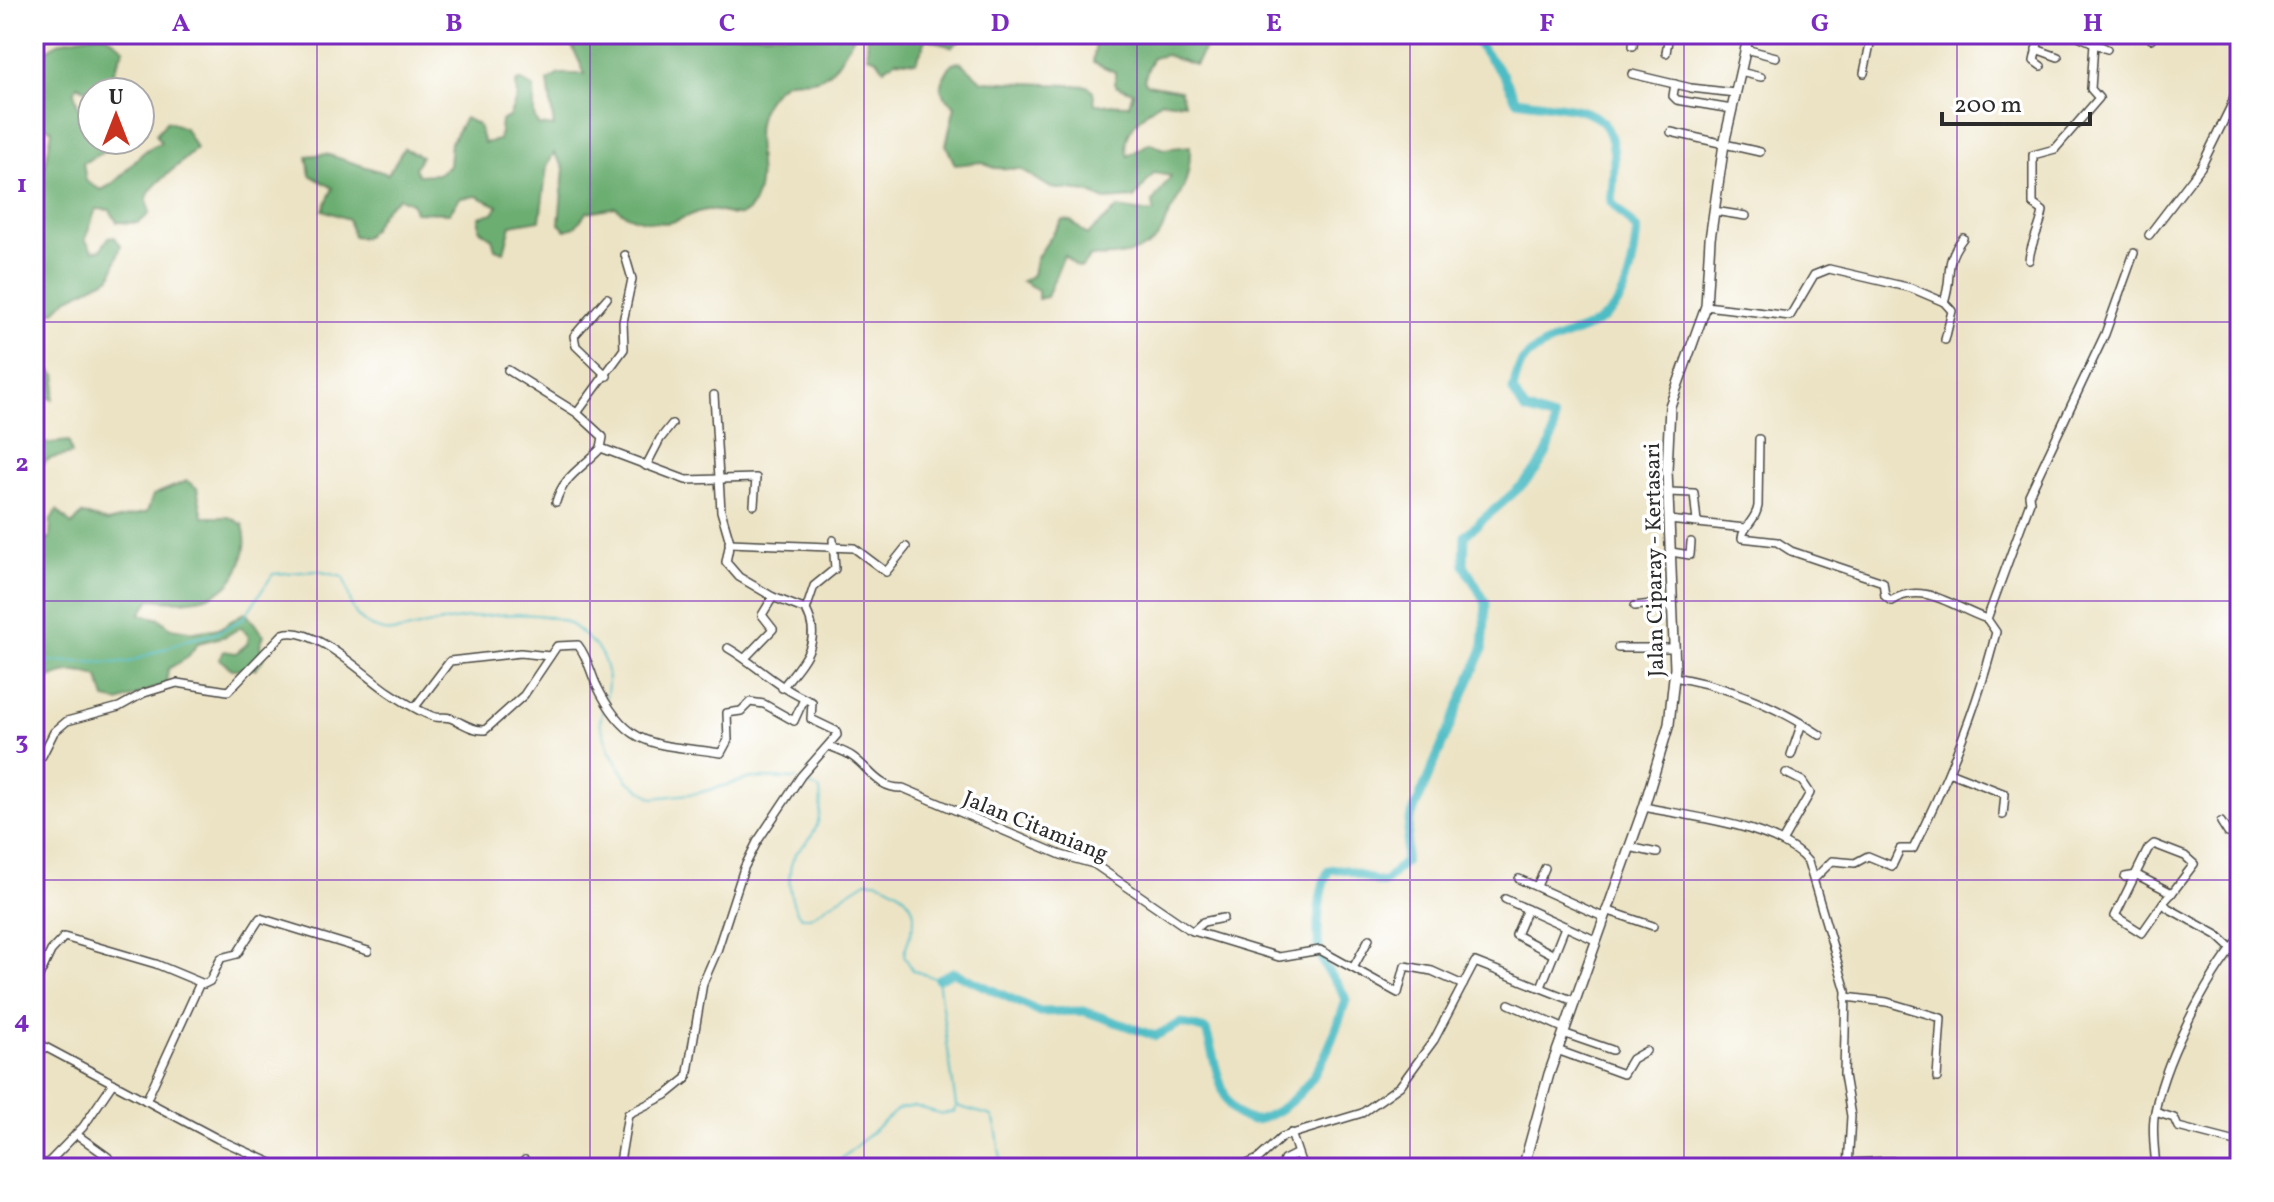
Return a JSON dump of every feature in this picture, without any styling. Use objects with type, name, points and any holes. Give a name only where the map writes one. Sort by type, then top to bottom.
[{"type":"main road","name":"Jalan Ciparay - Kertasari","points":[[1523,1168],[1557,1050],[1664,744],[1675,648],[1668,492],[1670,406],[1706,306],[1714,211],[1724,144],[1749,34]]},
{"type":"street","points":[[1633,46],[1634,34]]},
{"type":"street","points":[[1666,53],[1669,34]]},
{"type":"street","points":[[1864,73],[1872,34]]},
{"type":"street","points":[[2040,34],[2034,63],[2041,66]]},
{"type":"street","points":[[2074,34],[2107,49]]},
{"type":"street","points":[[2029,260],[2031,241],[2040,228],[2043,211],[2033,204],[2033,155],[2055,149],[2099,98],[2091,89],[2094,43]]},
{"type":"street","points":[[1745,49],[1776,57]]},
{"type":"street","points":[[2036,49],[2058,57]]},
{"type":"street","points":[[1740,72],[1761,77]]},
{"type":"street","points":[[1632,74],[1735,93]]},
{"type":"street","points":[[2149,235],[2201,167],[2231,106],[2240,77]]},
{"type":"street","points":[[1675,84],[1673,96],[1677,100],[1732,109]]},
{"type":"street","points":[[1671,132],[1760,152]]},
{"type":"street","points":[[1714,211],[1746,216]]},
{"type":"street","points":[[1944,302],[1950,284],[1949,255],[1963,238]]},
{"type":"street","points":[[1987,619],[2034,482],[2103,340],[2134,253]]},
{"type":"street","points":[[577,413],[624,349],[623,322],[632,279],[625,255]]},
{"type":"street","points":[[1706,306],[1790,316],[1814,275],[1829,269],[1891,282],[1944,302],[1952,311],[1945,340]]},
{"type":"street","points":[[1922,303],[1925,293]]},
{"type":"street","points":[[607,298],[574,336],[576,346],[607,376]]},
{"type":"street","points":[[508,370],[577,413],[603,437],[601,448],[570,475],[556,502]]},
{"type":"street","points":[[714,395],[721,511],[729,543],[726,562],[730,570],[773,597],[806,610]]},
{"type":"street","points":[[646,466],[672,424]]},
{"type":"street","points":[[1759,439],[1758,506],[1756,516],[1745,528],[1742,538],[1777,542],[1791,551],[1885,583],[1885,596],[1891,601],[1897,596],[1924,592],[1987,619],[1996,632],[1986,675],[1949,772],[1912,850],[1901,849],[1892,866],[1868,856],[1855,863],[1832,861],[1815,878]]},
{"type":"street","points":[[601,448],[686,480],[756,478],[754,505]]},
{"type":"street","points":[[1668,492],[1694,493],[1697,522]]},
{"type":"street","points":[[1669,520],[1745,528]]},
{"type":"street","points":[[1671,552],[1690,555],[1691,542]]},
{"type":"street","points":[[729,543],[833,543],[857,548],[886,572],[906,547]]},
{"type":"street","points":[[782,688],[804,662],[812,646],[813,630],[806,610],[814,586],[835,569],[833,543]]},
{"type":"street","points":[[746,657],[773,629],[762,615],[773,597]]},
{"type":"street","points":[[1635,606],[1660,603],[1673,609]]},
{"type":"street","points":[[34,758],[42,756],[54,732],[67,721],[119,707],[144,693],[177,683],[228,691],[283,634],[290,632],[317,641],[433,717],[449,718],[485,730],[524,695],[560,644],[578,645],[591,665],[596,684],[632,737],[667,746],[721,753],[728,740],[727,713],[741,711],[750,702],[767,705],[794,721],[804,699]]},
{"type":"street","points":[[619,1168],[628,1114],[674,1090],[689,1074],[703,983],[757,842],[801,776],[829,746],[837,732],[811,719],[814,704],[782,688],[746,657],[728,648]]},
{"type":"street","points":[[1618,648],[1675,648]]},
{"type":"street","points":[[415,707],[450,661],[520,653],[550,656]]},
{"type":"street","points":[[1674,677],[1716,685],[1778,709],[1820,735]]},
{"type":"street","points":[[1791,755],[1802,723]]},
{"type":"street","name":"Jalan Citamiang","points":[[829,746],[855,758],[862,770],[889,786],[903,788],[1061,855],[1097,865],[1168,917],[1193,931],[1275,956],[1316,950],[1353,968]]},
{"type":"street","points":[[1949,772],[2006,794],[2003,815]]},
{"type":"street","points":[[1782,842],[1810,793],[1802,781],[1786,773]]},
{"type":"street","points":[[1644,807],[1762,832],[1802,855],[1815,878],[1846,997],[1844,1075],[1851,1116],[1848,1166],[1892,1161]]},
{"type":"street","points":[[2221,822],[2228,833],[2240,836]]},
{"type":"street","points":[[2154,844],[2185,856],[2194,864],[2142,933],[2116,918],[2137,875],[2148,849],[2154,844]]},
{"type":"street","points":[[1629,847],[1657,853]]},
{"type":"street","points":[[1537,886],[1545,868]]},
{"type":"street","points":[[2125,877],[2137,875],[2172,893]]},
{"type":"street","points":[[1519,879],[1605,913],[1653,926]]},
{"type":"street","points":[[1505,899],[1595,940]]},
{"type":"street","points":[[2163,903],[2190,923],[2217,935],[2232,949]]},
{"type":"street","points":[[1527,909],[1516,936],[1554,955]]},
{"type":"street","points":[[34,987],[51,951],[64,937],[156,964],[200,983],[210,981],[221,958],[235,956],[260,918],[368,951]]},
{"type":"street","points":[[1193,931],[1203,922],[1223,918]]},
{"type":"street","points":[[1541,987],[1565,927]]},
{"type":"street","points":[[1369,939],[1353,968],[1398,993],[1405,966],[1432,971],[1463,985]]},
{"type":"street","points":[[2156,1168],[2155,1112],[2205,985],[2240,939]]},
{"type":"street","points":[[1238,1168],[1252,1163],[1276,1141],[1291,1133],[1362,1113],[1400,1086],[1434,1040],[1473,964],[1479,961],[1574,1001]]},
{"type":"street","points":[[146,1101],[200,983]]},
{"type":"street","points":[[1846,997],[1887,1002],[1941,1018],[1937,1078]]},
{"type":"street","points":[[1509,1004],[1612,1050]]},
{"type":"street","points":[[34,1041],[146,1101],[283,1168]]},
{"type":"street","points":[[1557,1050],[1623,1074],[1632,1059],[1646,1051]]},
{"type":"street","points":[[34,1166],[49,1162],[76,1134],[113,1083]]},
{"type":"street","points":[[2155,1112],[2174,1118],[2178,1127],[2240,1143]]},
{"type":"street","points":[[1291,1133],[1303,1168]]},
{"type":"street","points":[[76,1134],[108,1157],[111,1168]]},
{"type":"street","points":[[1281,1168],[1284,1160],[1296,1154]]},
{"type":"street","points":[[518,1168],[525,1160]]},
{"type":"street","points":[[49,1162],[58,1168]]},
{"type":"green space","points":[[105,34],[124,48],[112,76],[76,76],[76,156],[96,156],[83,163],[86,181],[101,190],[117,180],[140,156],[156,156],[156,145],[161,143],[156,134],[167,121],[185,128],[196,148],[153,188],[147,201],[150,213],[139,223],[117,222],[110,210],[96,209],[85,239],[93,251],[101,249],[109,237],[114,237],[121,245],[111,277],[67,299],[54,312],[34,312],[34,179],[45,167],[52,130],[34,120],[35,79],[43,54],[52,46]]},
{"type":"green space","points":[[556,34],[855,34],[839,61],[823,77],[787,82],[769,98],[758,124],[758,189],[754,202],[744,214],[707,210],[672,222],[658,223],[634,218],[616,207],[587,212],[575,227],[566,230],[559,224],[564,168],[554,153],[547,166],[540,220],[511,225],[504,252],[495,249],[492,238],[479,229],[479,217],[493,213],[498,206],[477,196],[460,198],[449,213],[415,212],[412,203],[399,198],[385,209],[363,238],[353,236],[348,219],[323,210],[333,188],[310,175],[307,156],[326,154],[388,174],[404,148],[421,156],[415,168],[418,175],[438,174],[449,166],[451,142],[465,118],[478,125],[484,143],[499,140],[501,121],[509,117],[517,97],[516,83],[520,80],[534,88],[534,116],[538,125],[554,127],[548,81],[559,74],[585,74],[570,41]]},
{"type":"green space","points":[[867,34],[970,34],[951,47],[927,38],[916,62],[896,60],[884,69],[877,59],[868,56]]},
{"type":"green space","points":[[1071,34],[1113,34],[1113,42],[1157,34],[1206,46],[1195,65],[1166,55],[1152,58],[1144,80],[1147,84],[1180,90],[1184,103],[1161,101],[1141,117],[1127,139],[1128,156],[1150,143],[1163,149],[1190,146],[1185,183],[1161,232],[1147,247],[1138,251],[1090,256],[1082,267],[1077,267],[1064,255],[1047,297],[1038,299],[1038,290],[1022,281],[1033,275],[1036,259],[1062,220],[1071,221],[1087,235],[1118,208],[1151,213],[1154,211],[1153,202],[1171,176],[1154,173],[1134,198],[1105,200],[1088,192],[1051,188],[1020,169],[994,168],[982,162],[955,165],[946,145],[955,106],[944,95],[941,83],[952,63],[961,62],[982,81],[1088,86],[1093,91],[1095,104],[1129,105],[1133,92],[1115,85],[1115,72],[1093,62],[1096,43]]},
{"type":"green space","points":[[34,367],[47,368],[57,376],[53,399],[34,395]]},
{"type":"green space","points":[[34,440],[41,444],[69,441],[72,454],[49,459],[41,466],[36,478],[41,490],[34,509]]},
{"type":"green space","points":[[187,481],[197,488],[203,517],[229,517],[243,525],[245,544],[241,563],[235,576],[216,593],[191,600],[150,599],[140,614],[160,619],[171,628],[194,632],[220,628],[245,612],[264,635],[260,645],[264,658],[255,669],[232,669],[219,659],[224,651],[236,653],[247,644],[249,637],[241,627],[226,636],[198,643],[187,658],[168,669],[166,684],[119,702],[105,699],[98,677],[80,673],[58,675],[34,688],[34,540],[50,538],[51,519],[57,510],[72,525],[82,514],[107,522],[147,512],[153,495]]},
{"type":"waterway","points":[[938,979],[953,972],[1040,1012],[1084,1011],[1155,1036],[1181,1023],[1206,1030],[1224,1094],[1231,1107],[1247,1119],[1258,1120],[1280,1109],[1295,1098],[1318,1069],[1346,1000],[1323,963],[1318,943],[1318,916],[1325,878],[1329,870],[1336,869],[1384,883],[1405,861],[1409,822],[1483,649],[1486,603],[1464,565],[1465,536],[1535,471],[1552,438],[1554,419],[1525,410],[1513,391],[1519,367],[1546,344],[1585,329],[1609,314],[1626,286],[1635,249],[1637,230],[1611,202],[1613,147],[1608,131],[1600,120],[1586,112],[1516,100],[1504,76],[1470,34]]},
{"type":"waterway","points":[[34,661],[127,663],[187,640],[214,634],[243,619],[273,574],[318,571],[343,577],[356,614],[367,624],[384,631],[400,631],[481,616],[518,614],[552,617],[566,622],[600,652],[607,674],[606,697]]},
{"type":"waterway","points":[[604,703],[600,722],[609,750],[628,781],[653,798],[698,793],[752,778],[796,779]]},
{"type":"waterway","points":[[802,781],[820,790],[821,804],[814,831],[796,853],[790,871],[790,888],[797,911],[801,917],[810,917],[866,881],[889,886],[909,902],[914,922],[904,955],[912,970],[938,979],[956,1106],[992,1116],[1004,1168]]},
{"type":"waterway","points":[[831,1168],[898,1109],[914,1106],[942,1114],[954,1112],[955,1108]]}]
